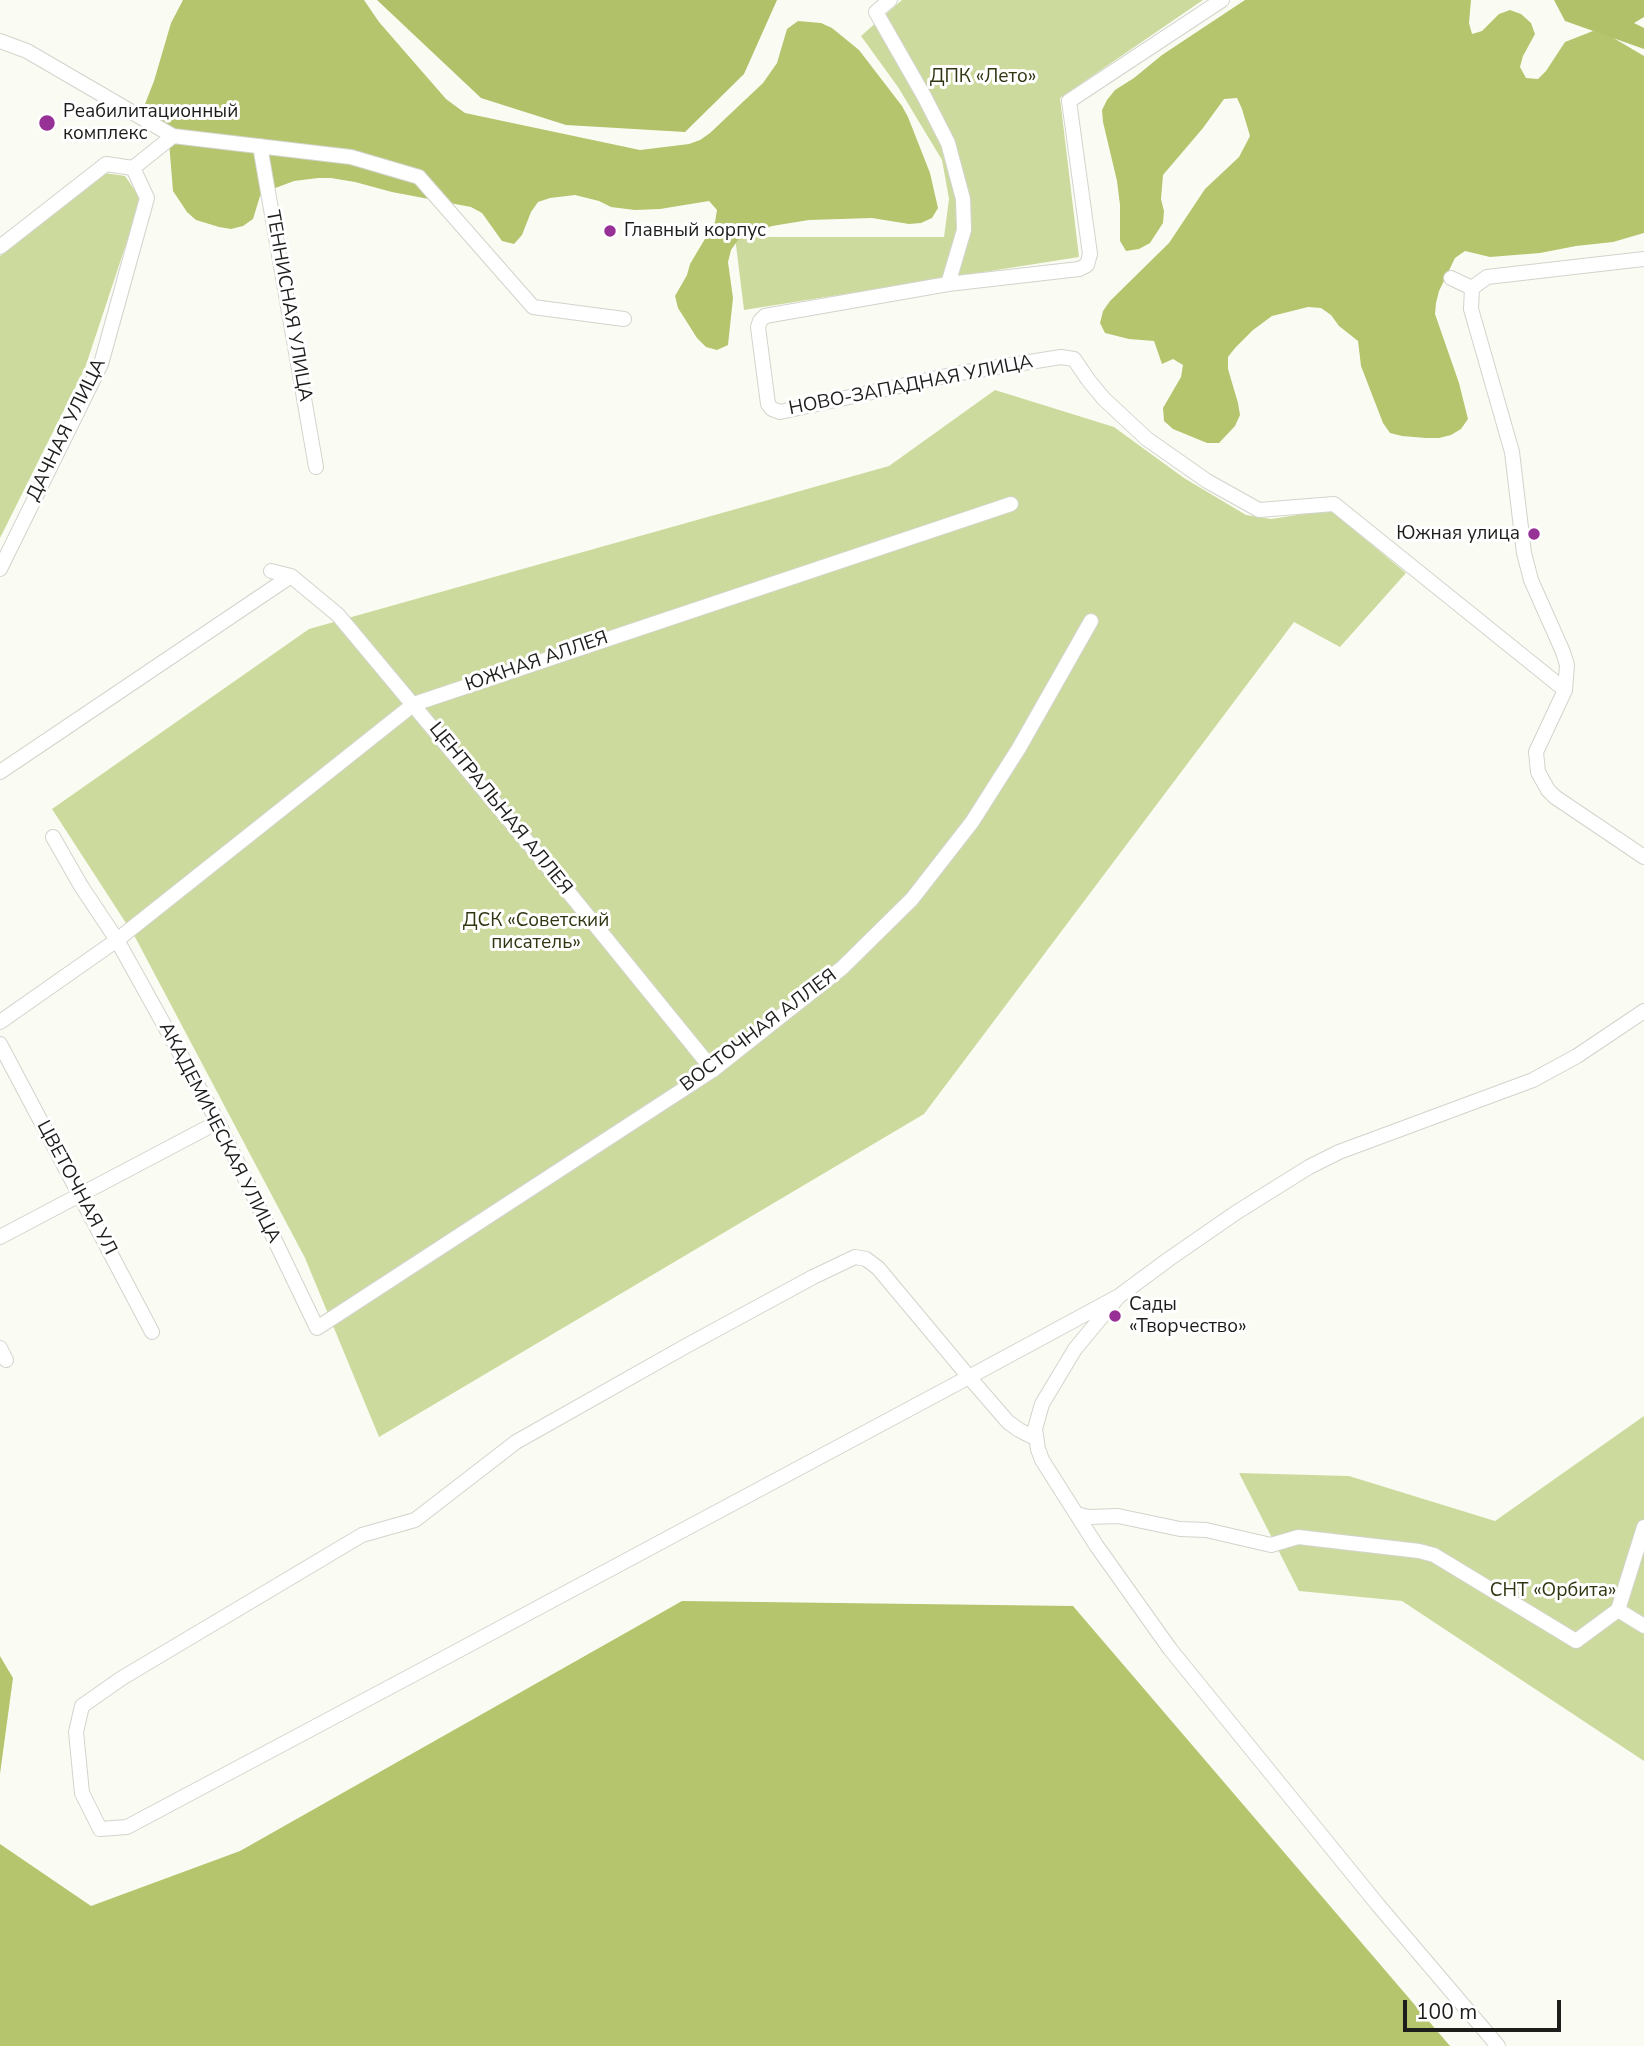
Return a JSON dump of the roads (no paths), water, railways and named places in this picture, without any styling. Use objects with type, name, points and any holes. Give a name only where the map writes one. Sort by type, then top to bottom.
[{"type":"street","points":[[890,0],[876,12],[948,143],[964,199],[964,230],[948,284]]},
{"type":"street","name":"НОВО-ЗАПАДНАЯ УЛИЦА","points":[[1222,0],[1069,101],[1090,254],[1087,265],[1079,269],[948,284],[765,316],[758,327],[768,404],[780,412],[960,373],[1061,357],[1074,359],[1104,399],[1147,439],[1207,481],[1259,510],[1334,504],[1565,690]]},
{"type":"street","points":[[0,41],[27,51],[173,136],[351,157],[419,177],[533,307],[624,319]]},
{"type":"street","points":[[0,247],[106,164],[133,168],[173,136]]},
{"type":"street","name":"ТЕННИСНАЯ УЛИЦА","points":[[260,146],[316,467]]},
{"type":"street","name":"ДАЧНАЯ УЛИЦА","points":[[0,569],[101,364],[147,198],[133,168]]},
{"type":"street","points":[[1644,259],[1486,277],[1472,288],[1471,309],[1512,452],[1524,553],[1531,580],[1567,665],[1565,690],[1536,752],[1538,772],[1542,782],[1555,797],[1644,857]]},
{"type":"street","points":[[1451,278],[1472,288]]},
{"type":"street","name":"ЮЖНАЯ АЛЛЕЯ","points":[[0,1023],[121,937],[414,704],[1011,503]]},
{"type":"street","points":[[271,571],[291,576]]},
{"type":"street","points":[[0,772],[291,576]]},
{"type":"street","name":"ЦЕНТРАЛЬНАЯ АЛЛЕЯ","points":[[291,576],[338,615],[713,1070]]},
{"type":"street","name":"ВОСТОЧНАЯ АЛЛЕЯ","points":[[317,1328],[713,1070],[842,968],[912,899],[972,822],[1019,748],[1091,621]]},
{"type":"street","name":"АКАДЕМИЧЕСКАЯ УЛИЦА","points":[[53,837],[81,886],[121,937],[218,1122],[317,1328]]},
{"type":"street","points":[[1035,1437],[1008,1422],[969,1377],[878,1268],[866,1259],[855,1257],[686,1346],[516,1443],[415,1520],[362,1535],[122,1678],[82,1706],[76,1732],[82,1793],[100,1829],[127,1827],[969,1377],[1119,1296],[1237,1212],[1309,1167],[1377,1137],[1533,1080],[1577,1056],[1644,1011]]},
{"type":"street","name":"ЦВЕТОЧНАЯ УЛ","points":[[0,1044],[152,1332]]},
{"type":"street","points":[[0,1237],[218,1122]]},
{"type":"street","points":[[1119,1296],[1075,1349],[1042,1404],[1036,1420],[1035,1437],[1042,1460],[1170,1649],[1378,1905],[1497,2046]]},
{"type":"street","points":[[1077,1514],[1088,1517],[1118,1516],[1181,1529],[1206,1530],[1271,1545],[1298,1537],[1419,1551],[1434,1555],[1576,1641],[1618,1610],[1644,1527]]},
{"type":"street","points":[[1618,1610],[1644,1626]]},
{"type":"place","name":"Реабилитационный комплекс","points":[[47,123]]},
{"type":"place","name":"Главный корпус","points":[[610,231]]},
{"type":"place","name":"Южная улица","points":[[1534,534]]},
{"type":"place","name":"Сады «Творчество»","points":[[1115,1316]]},
{"type":"park label","name":"ДПК «Лето»","points":[[983,77]]},
{"type":"park label","name":"ДСК «Советский писатель»","points":[[536,932]]},
{"type":"park label","name":"СНТ «Орбита»","points":[[1553,1591]]}]
